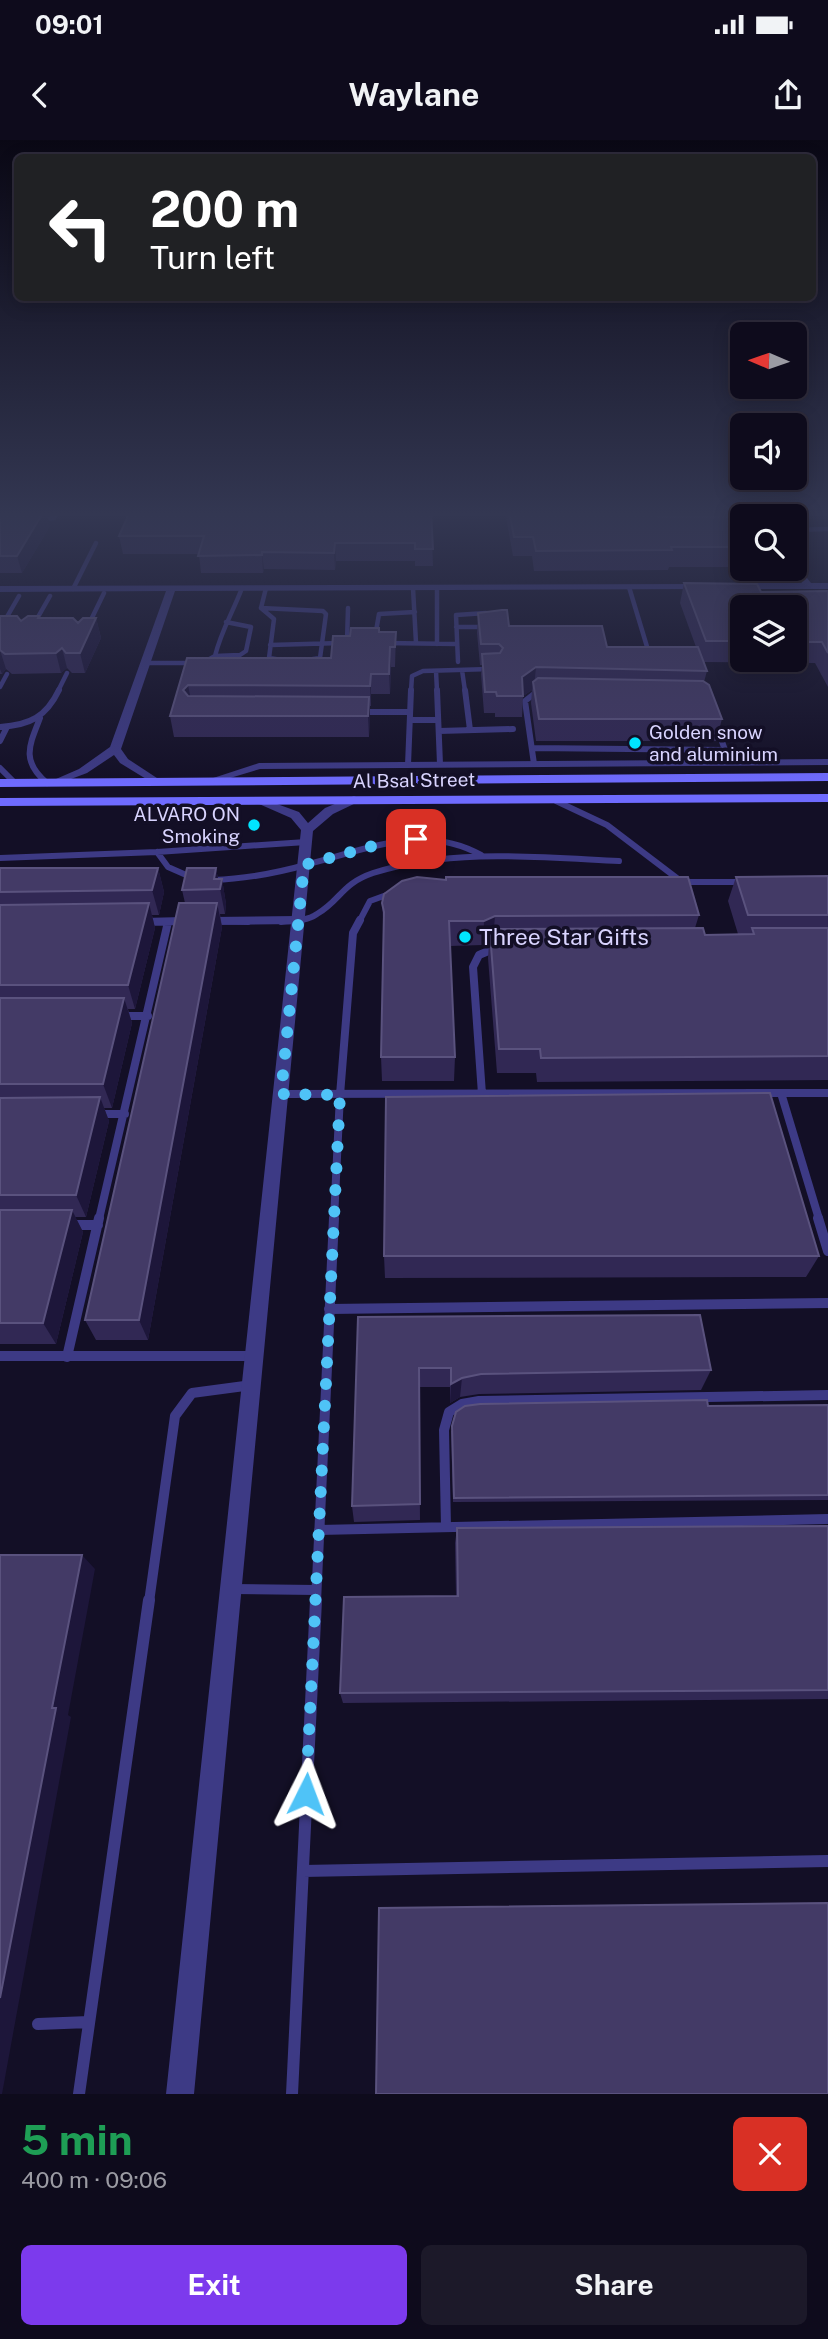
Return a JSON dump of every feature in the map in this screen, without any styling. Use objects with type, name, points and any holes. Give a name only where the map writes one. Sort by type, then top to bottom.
[{"type":"street","points":[[51,783],[83,771],[115,750],[166,602]]},
{"type":"street","points":[[115,750],[124,761],[156,782]]},
{"type":"street","points":[[210,781],[259,766],[828,762]]},
{"type":"street","name":"Al Bsal Street","points":[[0,783],[828,778]]},
{"type":"street","name":"Al Bsal Street","points":[[0,802],[828,798]]},
{"type":"street","points":[[180,2094],[307,836],[328,811],[354,800]]},
{"type":"street","points":[[258,801],[295,815],[307,836]]},
{"type":"lane","points":[[0,629],[15,602]]},
{"type":"lane","points":[[32,629],[46,602]]},
{"type":"lane","points":[[86,630],[100,602]]},
{"type":"lane","points":[[215,656],[226,622],[238,602]]},
{"type":"lane","points":[[261,608],[263,602]]},
{"type":"lane","points":[[414,602],[416,643]]},
{"type":"lane","points":[[437,602],[437,644]]},
{"type":"lane","points":[[634,602],[648,650]]},
{"type":"lane","points":[[261,608],[323,611],[326,614],[320,658],[311,661],[272,660],[268,656],[274,617],[261,608]]},
{"type":"lane","points":[[347,642],[348,608]]},
{"type":"lane","points":[[375,643],[379,614],[415,612]]},
{"type":"lane","points":[[458,662],[456,616],[459,613],[486,613]]},
{"type":"lane","points":[[2,623],[15,622]]},
{"type":"lane","points":[[25,622],[49,622]]},
{"type":"lane","points":[[76,622],[90,622]]},
{"type":"lane","points":[[145,663],[202,662],[215,656],[240,655],[246,651],[251,626],[226,622]]},
{"type":"lane","points":[[456,627],[497,627]]},
{"type":"lane","points":[[270,645],[355,642]]},
{"type":"lane","points":[[365,642],[457,644]]},
{"type":"lane","points":[[408,765],[412,676],[418,672],[497,669]]},
{"type":"lane","points":[[462,670],[470,730]]},
{"type":"lane","points":[[436,671],[440,764]]},
{"type":"lane","points":[[51,783],[34,771],[28,757],[30,743],[40,719],[50,710],[67,673]]},
{"type":"lane","points":[[0,687],[7,674]]},
{"type":"lane","points":[[534,764],[525,701],[534,694],[548,694]]},
{"type":"lane","points":[[355,712],[410,712]]},
{"type":"lane","points":[[713,715],[725,750]]},
{"type":"lane","points":[[0,741],[3,727],[40,719]]},
{"type":"lane","points":[[410,720],[438,720]]},
{"type":"lane","points":[[439,731],[513,729]]},
{"type":"lane","points":[[532,748],[725,750],[744,762]]},
{"type":"lane","points":[[0,768],[15,783]]},
{"type":"lane","points":[[543,798],[580,808],[602,819],[682,882]]},
{"type":"lane","points":[[0,858],[157,852],[307,836]]},
{"type":"lane","points":[[157,852],[161,860],[177,872],[201,880],[229,880],[304,865],[391,842],[416,839],[458,843],[481,855]]},
{"type":"lane","points":[[207,921],[299,921],[315,916],[345,887],[361,877],[438,860],[481,855],[619,861]]},
{"type":"lane","points":[[669,882],[748,882]]},
{"type":"lane","points":[[292,2094],[340,1095],[353,933],[370,901],[405,887]]},
{"type":"lane","points":[[130,922],[194,921]]},
{"type":"lane","points":[[67,1357],[168,922]]},
{"type":"lane","points":[[482,1094],[472,967],[479,955],[493,947],[507,947]]},
{"type":"lane","points":[[111,1016],[148,1016]]},
{"type":"lane","points":[[781,1093],[828,1251]]},
{"type":"lane","points":[[281,1094],[828,1093]]},
{"type":"lane","points":[[83,1114],[125,1114]]},
{"type":"lane","points":[[61,1225],[98,1225]]},
{"type":"lane","points":[[330,1309],[828,1303]]},
{"type":"lane","points":[[0,1356],[255,1356]]},
{"type":"lane","points":[[79,2094],[175,1416],[192,1393],[252,1385]]},
{"type":"lane","points":[[446,1527],[444,1430],[449,1412],[462,1404],[479,1401],[828,1395]]},
{"type":"lane","points":[[319,1530],[828,1519]]},
{"type":"lane","points":[[233,1589],[316,1590]]},
{"type":"lane","points":[[303,1871],[828,1861]]},
{"type":"lane","points":[[38,2024],[89,2022]]},
{"type":"building","points":[[691,602],[730,602],[730,641],[706,641]]},
{"type":"building","points":[[807,602],[828,602],[828,653],[822,642],[807,642]]},
{"type":"building","points":[[507,610],[509,626],[602,626],[607,647],[698,647],[707,671],[536,667],[522,677],[523,696],[497,696],[496,692],[485,692],[482,654],[500,653],[503,648],[499,644],[481,644],[478,613]]},
{"type":"building","points":[[0,616],[17,616],[21,621],[28,616],[73,618],[78,623],[83,618],[96,618],[80,653],[66,653],[62,648],[56,653],[5,654],[0,650]]},
{"type":"building","points":[[351,628],[379,628],[379,632],[396,632],[395,647],[390,647],[389,674],[371,674],[370,686],[188,685],[183,690],[188,696],[369,697],[368,716],[170,716],[187,658],[331,658],[333,636],[350,636]]},
{"type":"building","points":[[538,678],[703,681],[709,685],[722,719],[539,719],[533,682]]},
{"type":"building","points":[[0,868],[158,868],[152,890],[0,892]]},
{"type":"building","points":[[187,868],[216,868],[214,879],[222,879],[220,889],[182,890]]},
{"type":"building","points":[[828,876],[828,915],[748,915],[736,877]]},
{"type":"building","points":[[417,877],[446,880],[446,877],[688,877],[699,915],[495,916],[484,921],[449,921],[455,1057],[381,1057],[382,903],[384,894],[402,881]]},
{"type":"building","points":[[149,903],[128,985],[0,985],[0,905]]},
{"type":"building","points":[[179,903],[217,903],[139,1320],[85,1320]]},
{"type":"building","points":[[703,928],[705,935],[754,934],[752,928],[828,928],[828,1056],[541,1058],[540,1049],[499,1049],[490,933],[497,929]]},
{"type":"building","points":[[0,998],[124,998],[103,1084],[0,1084]]},
{"type":"building","points":[[770,1093],[819,1256],[384,1256],[386,1097]]},
{"type":"building","points":[[100,1097],[76,1195],[0,1195],[0,1098]]},
{"type":"building","points":[[0,1210],[72,1210],[43,1323],[0,1323]]},
{"type":"building","points":[[700,1315],[711,1370],[481,1374],[462,1378],[451,1384],[451,1368],[419,1368],[420,1504],[352,1506],[358,1317]]},
{"type":"building","points":[[707,1400],[708,1406],[828,1405],[828,1495],[454,1498],[452,1426],[456,1412],[465,1406]]},
{"type":"building","points":[[828,1526],[828,1690],[340,1693],[344,1597],[458,1596],[457,1528]]},
{"type":"building","points":[[0,1555],[82,1555],[52,1708],[56,1708],[0,1998]]},
{"type":"building","points":[[828,1903],[828,2094],[376,2094],[379,1908]]},
{"type":"place","name":"Golden snow and aluminium","points":[[635,743]]},
{"type":"place","name":"ALVARO ON Smoking","points":[[254,825]]},
{"type":"place","name":"Three Star Gifts","points":[[465,937]]},
{"type":"route","points":[[306,1794],[340,1095],[281,1094],[304,865],[373,846],[416,839]]}]
